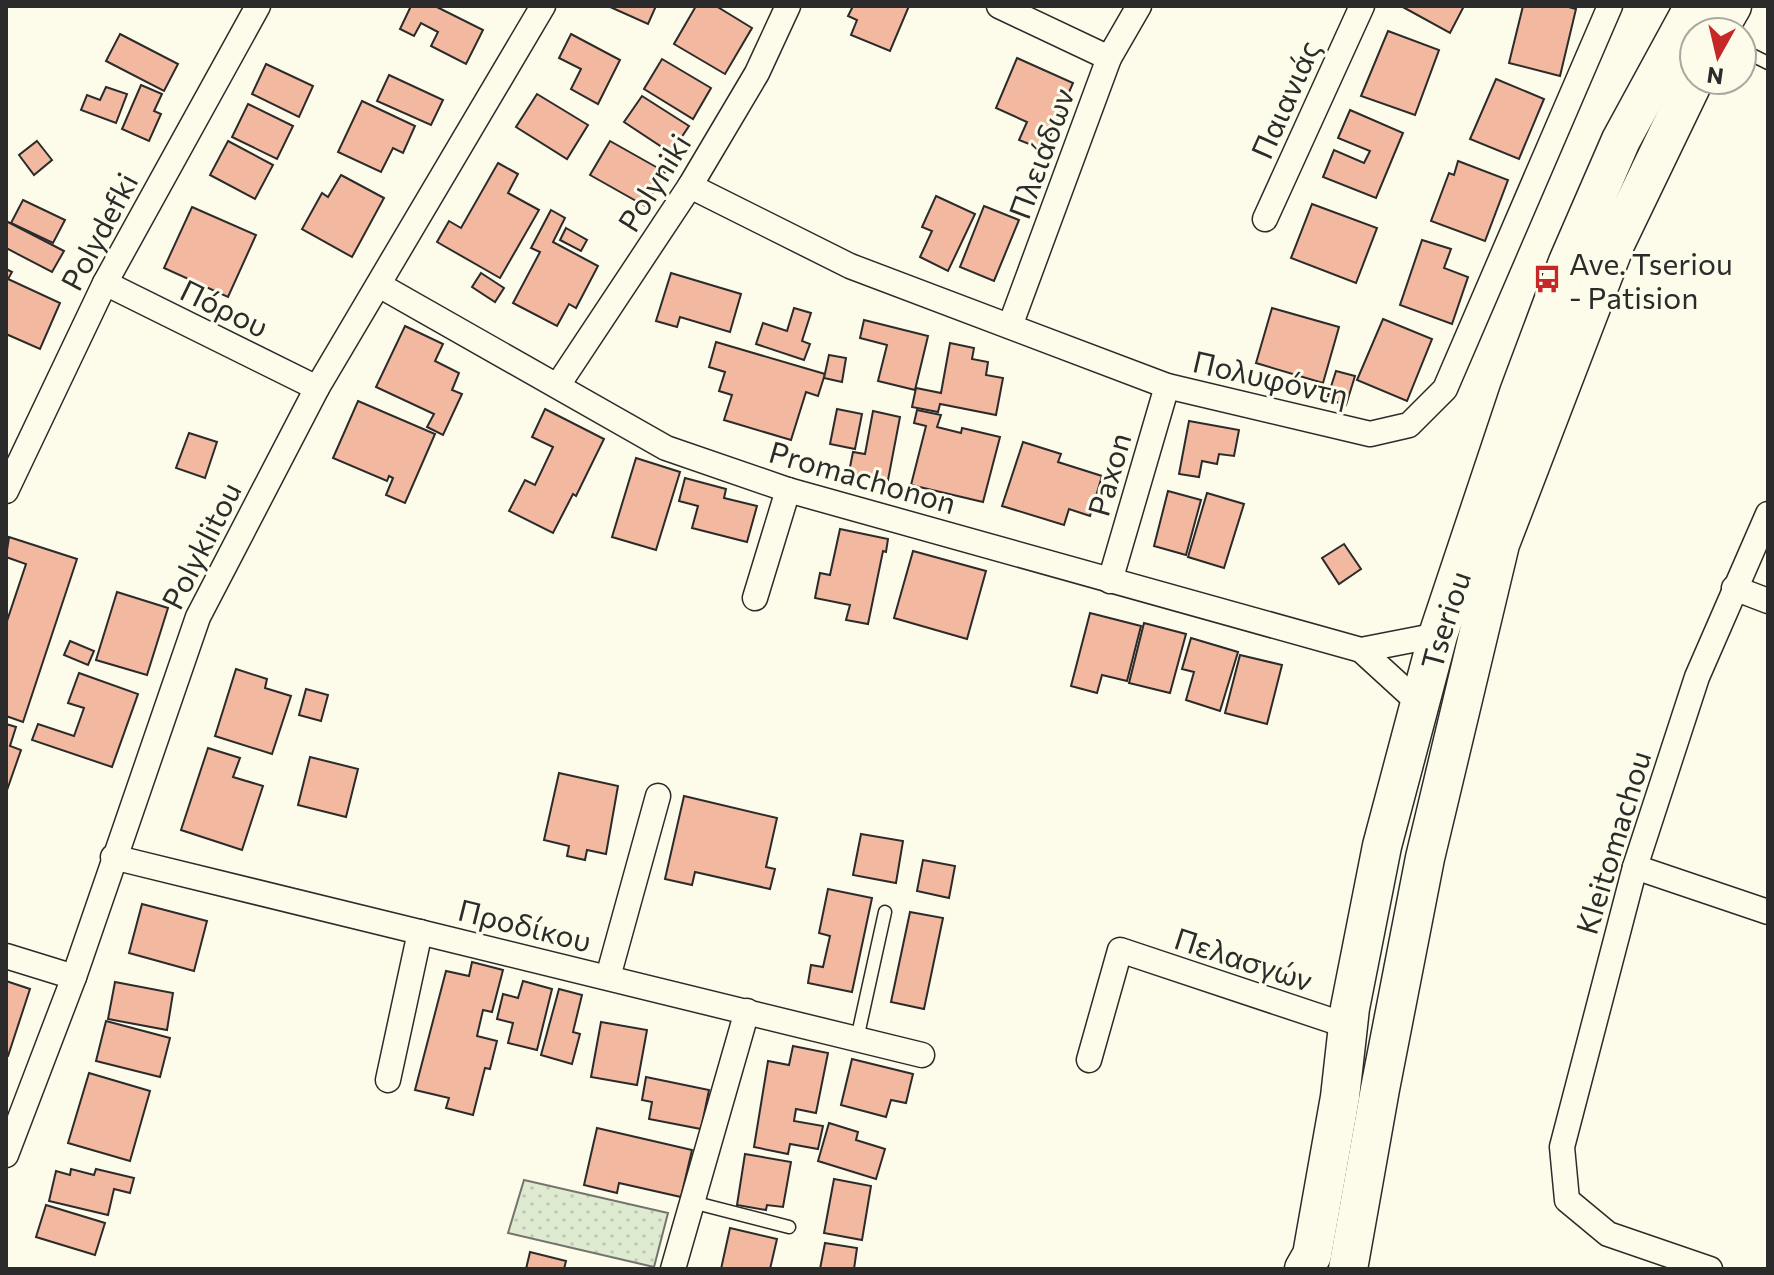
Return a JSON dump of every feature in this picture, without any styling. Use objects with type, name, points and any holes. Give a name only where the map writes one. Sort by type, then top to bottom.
[{"type":"main road","name":"Tseriou","points":[[1304,1269],[1312,1255],[1340,1097],[1348,1026],[1382,846],[1438,635],[1519,393],[1568,262],[1621,140],[1694,6]]},
{"type":"main road","name":"Tseriou","points":[[1348,1269],[1425,858],[1500,544],[1616,242],[1686,96]]},
{"type":"street","name":"Polydefki","points":[[8,481],[105,283],[258,6]]},
{"type":"street","name":"Polyklitou","points":[[6,1155],[74,977],[198,617],[317,388],[543,6]]},
{"type":"street","name":"Polyniki","points":[[558,385],[690,186],[757,73],[788,6]]},
{"type":"street","points":[[999,6],[1109,58]]},
{"type":"street","name":"Πλειάδων","points":[[1010,326],[1109,58],[1139,6]]},
{"type":"street","name":"Παιανιάς","points":[[1265,219],[1362,6]]},
{"type":"street","name":"Πολυφόντη","points":[[690,186],[850,266],[1167,386],[1370,434],[1409,425],[1445,389],[1610,6]]},
{"type":"street","name":"Πόρου","points":[[105,283],[317,388]]},
{"type":"street","name":"Promachonon","points":[[379,285],[666,448],[788,490],[1361,650],[1438,635]]},
{"type":"street","name":"Paxon","points":[[1110,581],[1167,386]]},
{"type":"street","points":[[755,598],[788,490]]},
{"type":"street","name":"Kleitomachou","points":[[1710,1269],[1608,1234],[1567,1200],[1562,1147],[1635,867],[1697,677],[1768,514]]},
{"type":"street","points":[[1734,588],[1768,601]]},
{"type":"street","name":"Promachonon","points":[[1361,650],[1420,704]]},
{"type":"street","points":[[608,977],[658,796]]},
{"type":"street","name":"Προδίκου","points":[[113,857],[922,1055]]},
{"type":"street","points":[[1635,867],[1768,912]]},
{"type":"street","points":[[388,1080],[420,932]]},
{"type":"street","name":"Πελασγών","points":[[1089,1060],[1120,950],[1348,1026]]},
{"type":"street","points":[[6,956],[74,977]]},
{"type":"street","points":[[673,1269],[747,1011]]},
{"type":"lane","points":[[857,1039],[885,912]]},
{"type":"lane","points":[[692,1202],[789,1227]]},
{"type":"green space","points":[[524,1180],[668,1213],[654,1267],[508,1233]]},
{"type":"building","points":[[411,6],[435,6],[483,30],[466,64],[431,46],[438,32],[421,23],[414,36],[400,29]]},
{"type":"building","points":[[608,6],[656,6],[648,24]]},
{"type":"building","points":[[696,6],[716,6],[752,28],[725,74],[674,44]]},
{"type":"building","points":[[853,6],[909,6],[890,51],[851,35],[857,20],[848,16]]},
{"type":"building","points":[[1401,6],[1464,6],[1450,33]]},
{"type":"building","points":[[1523,6],[1576,9],[1560,76],[1509,63]]},
{"type":"building","points":[[1388,31],[1439,50],[1415,115],[1361,96]]},
{"type":"building","points":[[120,34],[178,64],[164,91],[106,61]]},
{"type":"building","points":[[571,34],[620,60],[598,104],[571,89],[581,69],[559,58]]},
{"type":"building","points":[[1017,58],[1073,83],[1044,150],[1019,140],[1027,122],[996,108]]},
{"type":"building","points":[[662,59],[711,88],[693,119],[644,89]]},
{"type":"building","points":[[266,64],[313,86],[299,117],[252,94]]},
{"type":"building","points":[[389,75],[443,100],[431,125],[377,101]]},
{"type":"building","points":[[1496,79],[1544,99],[1519,159],[1470,139]]},
{"type":"building","points":[[141,85],[162,94],[154,111],[161,114],[149,141],[122,129]]},
{"type":"building","points":[[106,87],[127,94],[116,123],[81,110],[87,95],[100,100]]},
{"type":"building","points":[[537,94],[588,125],[567,159],[516,127]]},
{"type":"building","points":[[642,96],[689,126],[671,153],[624,122]]},
{"type":"building","points":[[362,101],[415,126],[403,153],[393,148],[381,172],[338,152]]},
{"type":"building","points":[[248,104],[293,126],[277,159],[232,137]]},
{"type":"building","points":[[1350,110],[1403,133],[1376,198],[1323,177],[1334,150],[1364,163],[1370,151],[1338,138]]},
{"type":"building","points":[[37,141],[52,160],[34,175],[19,155]]},
{"type":"building","points":[[228,141],[273,165],[255,199],[210,175]]},
{"type":"building","points":[[610,141],[665,172],[645,206],[590,175]]},
{"type":"building","points":[[1458,161],[1508,180],[1485,241],[1431,221],[1449,173],[1454,175]]},
{"type":"building","points":[[498,163],[518,174],[508,193],[539,210],[500,278],[437,242],[449,221],[461,228]]},
{"type":"building","points":[[341,175],[384,198],[352,257],[302,229],[322,193],[328,197]]},
{"type":"building","points":[[936,196],[975,214],[948,271],[920,257],[932,231],[922,227]]},
{"type":"building","points":[[23,200],[65,220],[53,243],[11,223]]},
{"type":"building","points":[[1312,204],[1377,228],[1356,283],[1291,258]]},
{"type":"building","points":[[984,206],[1019,220],[994,281],[960,267]]},
{"type":"building","points":[[192,207],[256,235],[228,297],[164,268]]},
{"type":"building","points":[[551,210],[565,218],[553,242],[598,266],[576,308],[569,304],[557,326],[513,303],[540,252],[531,248]]},
{"type":"building","points":[[6,221],[64,251],[52,272],[6,248]]},
{"type":"building","points":[[566,228],[587,240],[581,251],[560,240]]},
{"type":"building","points":[[1422,240],[1451,249],[1444,268],[1468,277],[1452,324],[1400,305]]},
{"type":"building","points":[[6,269],[12,272],[8,279],[60,303],[40,349],[6,334]]},
{"type":"building","points":[[481,273],[504,288],[495,302],[472,287]]},
{"type":"building","points":[[671,273],[741,294],[730,332],[680,317],[677,327],[656,321]]},
{"type":"building","points":[[794,308],[811,313],[802,341],[810,344],[804,360],[756,344],[763,323],[787,331]]},
{"type":"building","points":[[1272,308],[1339,327],[1323,383],[1256,363]]},
{"type":"building","points":[[1383,319],[1432,339],[1407,401],[1357,380]]},
{"type":"building","points":[[864,320],[928,336],[915,390],[878,381],[887,345],[860,338]]},
{"type":"building","points":[[405,326],[443,344],[435,361],[459,373],[452,390],[462,394],[443,435],[427,427],[434,414],[376,387]]},
{"type":"building","points":[[716,342],[825,374],[818,396],[806,392],[791,440],[724,420],[732,395],[719,391],[725,372],[709,367]]},
{"type":"building","points":[[950,343],[974,348],[972,359],[988,362],[986,375],[1003,378],[996,415],[940,404],[938,412],[912,407],[916,388],[941,393]]},
{"type":"building","points":[[829,355],[846,358],[842,382],[824,378]]},
{"type":"building","points":[[1336,371],[1355,376],[1346,405],[1327,399]]},
{"type":"building","points":[[358,401],[435,434],[405,503],[386,495],[393,478],[389,476],[387,481],[333,458]]},
{"type":"building","points":[[545,409],[604,439],[576,496],[573,494],[553,533],[509,511],[525,480],[535,485],[553,447],[532,437]]},
{"type":"building","points":[[837,409],[862,414],[855,449],[830,444]]},
{"type":"building","points":[[917,410],[941,415],[937,427],[961,433],[962,428],[1000,437],[983,502],[911,485],[926,426],[914,423]]},
{"type":"building","points":[[873,411],[900,417],[888,480],[849,472],[853,452],[865,454]]},
{"type":"building","points":[[1189,421],[1239,430],[1234,456],[1219,454],[1217,464],[1202,461],[1199,477],[1179,474]]},
{"type":"building","points":[[189,433],[217,442],[205,478],[176,468]]},
{"type":"building","points":[[1023,442],[1061,454],[1058,462],[1102,476],[1090,516],[1069,509],[1064,525],[1002,506]]},
{"type":"building","points":[[636,458],[680,472],[656,550],[612,537]]},
{"type":"building","points":[[685,478],[726,489],[724,498],[757,506],[747,542],[692,528],[698,506],[679,501]]},
{"type":"building","points":[[1168,491],[1201,500],[1186,555],[1154,546]]},
{"type":"building","points":[[1207,493],[1244,504],[1224,568],[1188,557]]},
{"type":"building","points":[[840,529],[888,539],[868,624],[846,620],[850,605],[815,598],[820,573],[830,575]]},
{"type":"building","points":[[9,537],[77,559],[23,722],[6,716],[6,624],[26,564],[6,557]]},
{"type":"building","points":[[1344,544],[1361,569],[1339,584],[1322,558]]},
{"type":"building","points":[[913,551],[986,571],[967,639],[894,618]]},
{"type":"building","points":[[117,592],[168,608],[147,675],[96,660]]},
{"type":"building","points":[[1090,613],[1141,626],[1127,681],[1102,675],[1097,693],[1071,686]]},
{"type":"building","points":[[1144,623],[1186,634],[1170,693],[1129,683]]},
{"type":"building","points":[[1191,638],[1238,652],[1220,711],[1186,700],[1194,672],[1182,669]]},
{"type":"building","points":[[70,641],[94,651],[88,665],[64,655]]},
{"type":"building","points":[[1240,655],[1282,665],[1267,724],[1225,713]]},
{"type":"building","points":[[236,669],[267,679],[265,688],[291,696],[272,754],[215,736]]},
{"type":"building","points":[[79,673],[138,694],[112,767],[32,740],[38,724],[74,736],[84,708],[68,703]]},
{"type":"building","points":[[306,689],[328,695],[321,721],[299,715]]},
{"type":"building","points":[[6,724],[16,727],[10,746],[21,750],[6,793]]},
{"type":"building","points":[[208,748],[240,758],[233,777],[263,786],[242,850],[181,830]]},
{"type":"building","points":[[310,757],[358,769],[346,817],[298,805]]},
{"type":"building","points":[[559,773],[618,786],[606,854],[587,850],[585,860],[567,856],[569,846],[544,840]]},
{"type":"building","points":[[684,796],[777,818],[766,867],[775,869],[770,889],[695,872],[692,885],[665,879]]},
{"type":"building","points":[[861,834],[903,841],[896,883],[853,875]]},
{"type":"building","points":[[923,860],[955,866],[949,898],[917,891]]},
{"type":"building","points":[[828,889],[872,898],[852,992],[808,983],[811,965],[823,967],[830,936],[819,933]]},
{"type":"building","points":[[142,904],[207,921],[194,971],[129,953]]},
{"type":"building","points":[[910,912],[943,918],[924,1009],[891,1002]]},
{"type":"building","points":[[472,962],[503,970],[492,1012],[483,1010],[477,1036],[497,1041],[490,1069],[485,1068],[473,1115],[446,1108],[449,1098],[415,1090],[446,971],[469,976]]},
{"type":"building","points":[[6,981],[30,989],[8,1056],[6,1056]]},
{"type":"building","points":[[523,981],[552,989],[537,1050],[508,1043],[513,1023],[497,1019],[503,994],[518,998]]},
{"type":"building","points":[[115,982],[173,993],[167,1030],[108,1019]]},
{"type":"building","points":[[559,989],[582,995],[573,1032],[580,1034],[572,1064],[541,1055]]},
{"type":"building","points":[[106,1021],[170,1038],[160,1077],[96,1061]]},
{"type":"building","points":[[601,1022],[647,1030],[637,1085],[591,1077]]},
{"type":"building","points":[[793,1046],[828,1053],[816,1113],[796,1109],[794,1121],[823,1126],[818,1149],[790,1144],[788,1154],[754,1147],[768,1061],[789,1065]]},
{"type":"building","points":[[852,1059],[913,1074],[906,1103],[891,1100],[886,1117],[841,1105]]},
{"type":"building","points":[[89,1073],[150,1091],[130,1161],[68,1143]]},
{"type":"building","points":[[646,1077],[709,1090],[701,1129],[649,1119],[652,1102],[642,1100]]},
{"type":"building","points":[[829,1123],[858,1132],[856,1140],[885,1149],[876,1179],[818,1161]]},
{"type":"building","points":[[597,1128],[692,1150],[681,1197],[619,1183],[617,1193],[584,1185]]},
{"type":"building","points":[[745,1154],[791,1162],[783,1207],[767,1205],[766,1210],[737,1205]]},
{"type":"building","points":[[71,1169],[94,1175],[96,1169],[134,1178],[130,1193],[114,1189],[108,1215],[49,1201],[56,1171],[70,1175]]},
{"type":"building","points":[[834,1179],[871,1186],[862,1240],[824,1233]]},
{"type":"building","points":[[46,1205],[105,1223],[95,1255],[36,1237]]},
{"type":"building","points":[[730,1228],[777,1239],[770,1269],[721,1269]]},
{"type":"building","points":[[825,1243],[857,1248],[854,1269],[820,1269]]},
{"type":"building","points":[[530,1252],[566,1261],[564,1269],[526,1269]]},
{"type":"place","name":"Ave. Tseriou - Patision","points":[[1547,279]]}]
